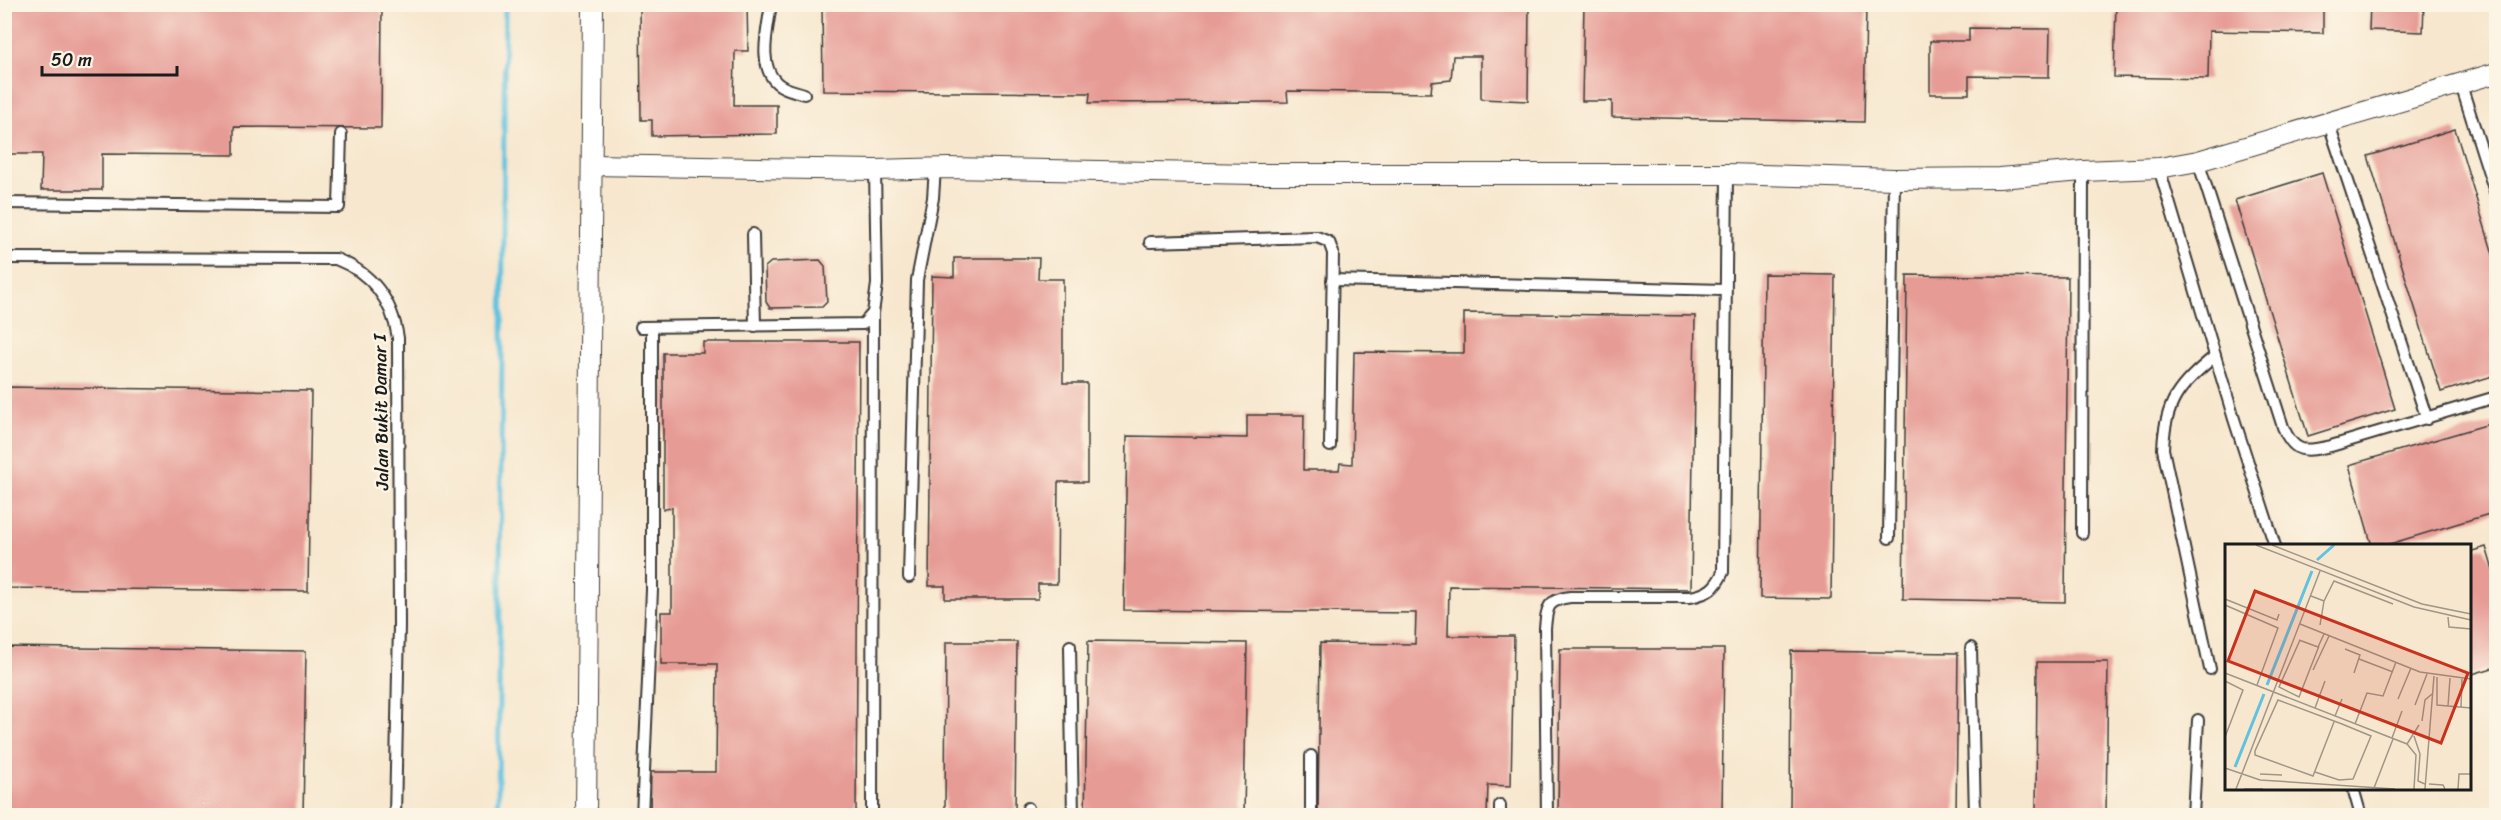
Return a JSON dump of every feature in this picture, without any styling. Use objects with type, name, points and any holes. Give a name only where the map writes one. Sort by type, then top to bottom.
[{"type":"street","points":[[586,816],[593,4]]},
{"type":"street","points":[[591,165],[1255,174],[1727,174],[1894,179],[1999,178],[2082,171],[2159,168],[2198,161],[2496,73]]},
{"type":"lane","points":[[771,4],[765,54],[770,73],[777,83],[804,94]]},
{"type":"lane","points":[[2461,85],[2496,195]]},
{"type":"lane","points":[[2329,124],[2427,419]]},
{"type":"lane","points":[[4,203],[339,207],[340,134]]},
{"type":"lane","points":[[2198,161],[2290,443],[2310,451],[2496,398]]},
{"type":"lane","points":[[909,577],[917,280],[933,198],[934,168]]},
{"type":"lane","points":[[2159,168],[2274,544]]},
{"type":"lane","points":[[872,816],[873,313],[877,284],[875,170]]},
{"type":"lane","points":[[2082,171],[2082,533]]},
{"type":"lane","points":[[1547,816],[1545,628],[1551,602],[1558,598],[1570,597],[1704,595],[1717,586],[1723,572],[1727,174]]},
{"type":"lane","points":[[1888,538],[1894,179]]},
{"type":"lane","points":[[753,234],[755,326]]},
{"type":"lane","points":[[1150,242],[1317,237],[1329,242],[1334,253],[1330,446]]},
{"type":"lane","name":"Jalan Bukit Damar I","points":[[4,258],[336,259],[351,264],[367,275],[380,289],[390,304],[398,338],[399,626],[395,816]]},
{"type":"lane","points":[[1332,280],[1725,290]]},
{"type":"lane","points":[[642,816],[652,590],[647,327],[863,324],[873,313]]},
{"type":"lane","points":[[2210,669],[2163,449],[2164,422],[2176,395],[2195,373],[2215,356]]},
{"type":"lane","points":[[1070,646],[1073,816]]},
{"type":"lane","points":[[1971,648],[1975,816]]},
{"type":"lane","points":[[2193,816],[2198,720]]},
{"type":"lane","points":[[1311,756],[1311,816]]},
{"type":"lane","points":[[2353,790],[2361,816]]},
{"type":"building","points":[[4,4],[382,4],[381,128],[234,127],[234,155],[102,154],[102,190],[41,190],[42,154],[4,154]]},
{"type":"building","points":[[640,4],[747,4],[748,51],[735,51],[734,105],[777,105],[777,134],[652,136],[652,120],[641,120]]},
{"type":"building","points":[[822,4],[1529,4],[1528,101],[1481,99],[1481,56],[1453,56],[1451,80],[1432,82],[1431,93],[1287,91],[1288,102],[1089,103],[1090,93],[823,91]]},
{"type":"building","points":[[1584,4],[1866,4],[1864,122],[1612,117],[1612,101],[1582,101]]},
{"type":"building","points":[[2116,4],[2323,4],[2323,33],[2209,31],[2208,79],[2114,77]]},
{"type":"building","points":[[2370,4],[2424,4],[2423,32],[2369,30]]},
{"type":"building","points":[[1969,28],[2050,29],[2049,77],[1969,76],[1969,94],[1930,94],[1930,41],[1969,41]]},
{"type":"building","points":[[2455,129],[2496,264],[2496,375],[2441,392],[2368,156]]},
{"type":"building","points":[[2322,173],[2395,409],[2308,436],[2235,200]]},
{"type":"building","points":[[954,258],[1039,258],[1038,279],[1063,279],[1063,383],[1087,383],[1087,482],[1058,482],[1057,584],[1038,584],[1038,599],[945,599],[945,586],[929,586],[932,276],[954,277]]},
{"type":"building","points":[[820,260],[825,266],[827,302],[822,307],[770,308],[766,302],[765,267],[771,262]]},
{"type":"building","points":[[1764,274],[1835,275],[1831,599],[1760,598]]},
{"type":"building","points":[[1907,275],[2068,277],[2065,602],[1903,599]]},
{"type":"building","points":[[1464,313],[1695,316],[1691,589],[1449,586],[1448,636],[1514,636],[1511,786],[1488,785],[1487,816],[1318,816],[1320,643],[1415,644],[1416,613],[1124,610],[1127,436],[1247,438],[1247,415],[1304,415],[1303,470],[1339,470],[1340,463],[1352,464],[1354,352],[1464,353]]},
{"type":"building","points":[[703,342],[859,342],[856,816],[650,816],[651,772],[716,772],[717,664],[661,664],[661,612],[672,612],[672,507],[663,510],[663,353],[703,353]]},
{"type":"building","points":[[4,387],[311,391],[308,591],[4,588]]},
{"type":"building","points":[[2496,422],[2496,512],[2390,544],[2371,544],[2349,465]]},
{"type":"building","points":[[2486,547],[2496,580],[2496,667],[2471,674],[2471,551]]},
{"type":"building","points":[[1088,641],[1247,643],[1244,816],[1085,816]]},
{"type":"building","points":[[946,642],[1017,642],[1015,816],[945,816]]},
{"type":"building","points":[[4,647],[306,651],[303,816],[4,816]]},
{"type":"building","points":[[1560,649],[1724,649],[1722,816],[1558,816]]},
{"type":"building","points":[[1791,651],[1958,653],[1956,816],[1790,816]]},
{"type":"building","points":[[2037,662],[2108,662],[2106,816],[2036,816]]},
{"type":"waterway","points":[[498,816],[505,4]]}]
